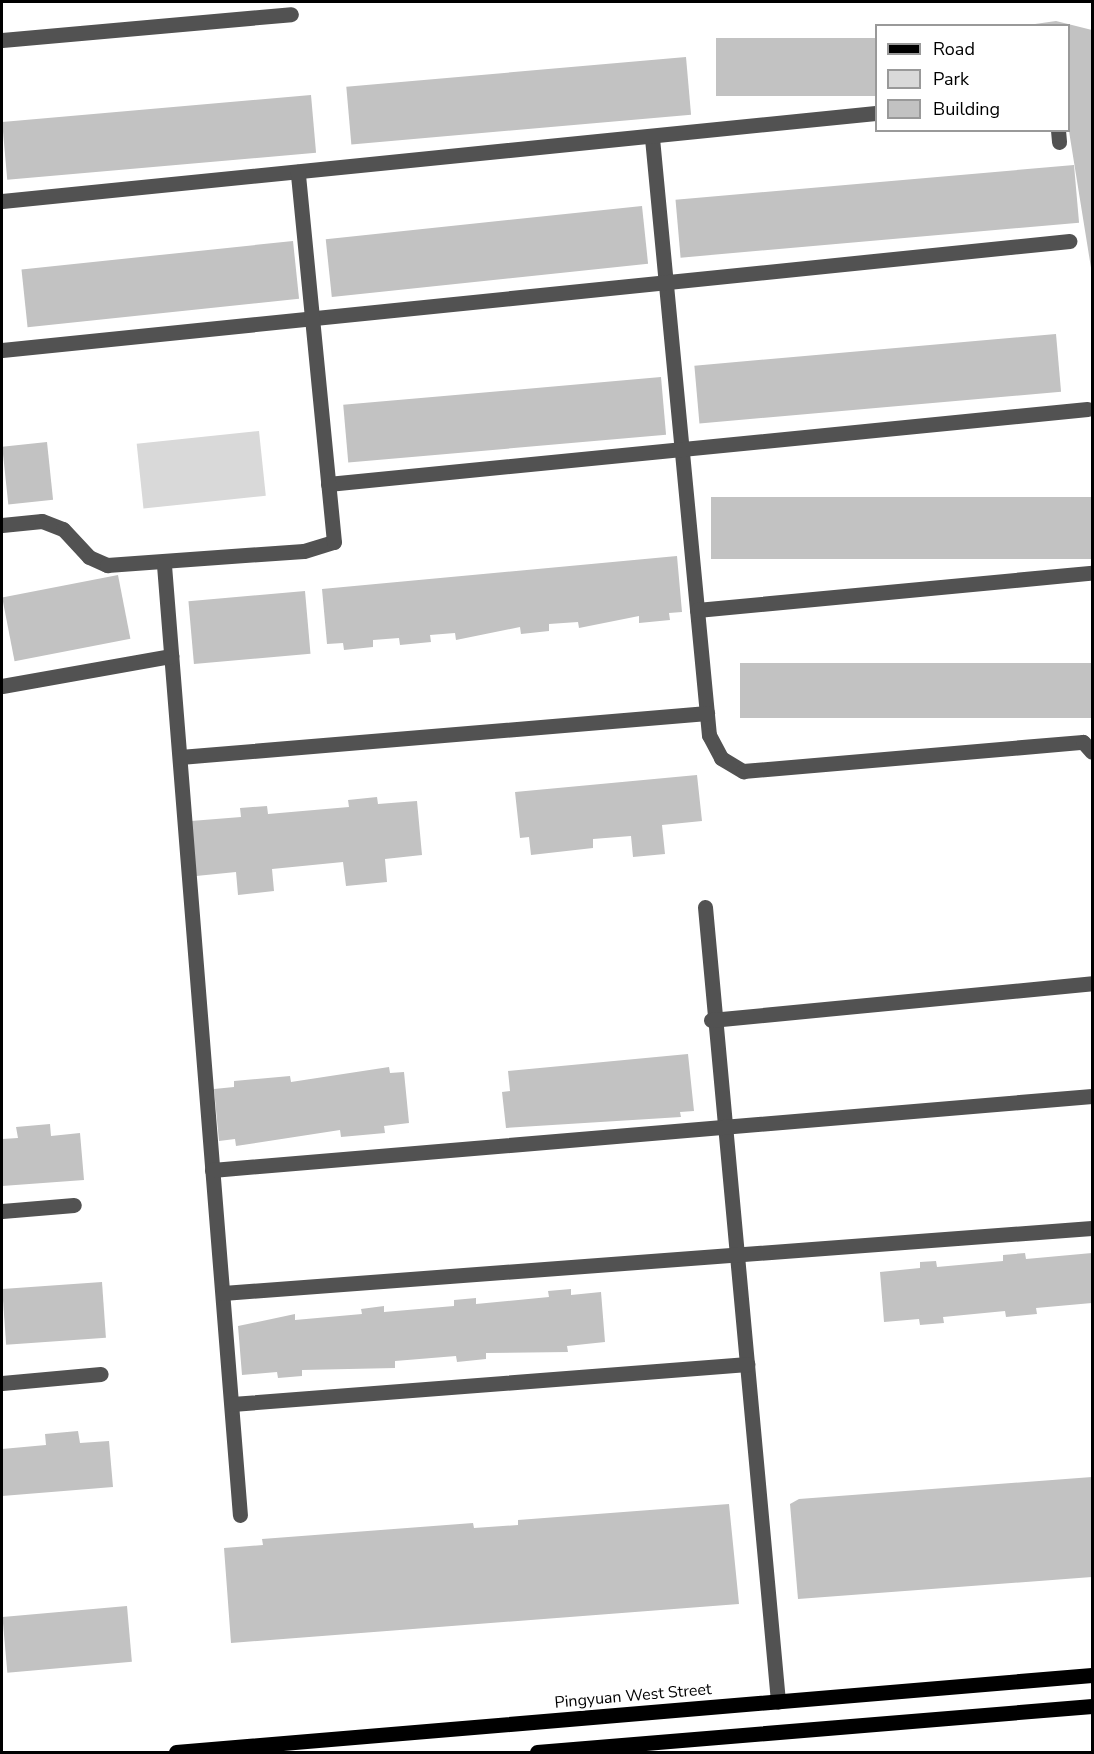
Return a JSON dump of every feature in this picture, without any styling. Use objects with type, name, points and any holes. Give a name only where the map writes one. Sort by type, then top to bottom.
[{"type":"main road","name":"Pingyuan West Street","points":[[176,1752],[1092,1675]]},
{"type":"main road","points":[[537,1752],[609,1749],[1092,1706]]},
{"type":"street","points":[[2,40],[291,14]]},
{"type":"street","points":[[2,201],[652,138],[875,112]]},
{"type":"street","points":[[652,138],[709,735],[721,758],[743,771],[1083,742],[1092,752]]},
{"type":"street","points":[[2,525],[42,520],[63,529],[89,557],[107,565],[164,565],[304,551],[334,542],[298,172]]},
{"type":"street","points":[[2,350],[1069,241]]},
{"type":"street","points":[[328,484],[1088,409]]},
{"type":"street","points":[[164,565],[240,1515]]},
{"type":"street","points":[[697,610],[1092,573]]},
{"type":"street","points":[[2,686],[171,656]]},
{"type":"street","points":[[180,757],[707,713]]},
{"type":"street","points":[[705,907],[713,1020],[778,1702]]},
{"type":"street","points":[[713,1020],[1092,983]]},
{"type":"street","points":[[213,1170],[1092,1096]]},
{"type":"street","points":[[2,1211],[74,1205]]},
{"type":"street","points":[[223,1293],[1092,1228]]},
{"type":"street","points":[[232,1404],[747,1364]]},
{"type":"street","points":[[2,1383],[101,1374]]},
{"type":"green space","points":[[259,431],[266,496],[143,509],[137,444]]},
{"type":"building","points":[[1056,21],[1068,24],[1035,24]]},
{"type":"building","points":[[1070,24],[1092,30],[1092,274],[1069,132]]},
{"type":"building","points":[[716,38],[875,38],[875,96],[716,96]]},
{"type":"building","points":[[686,57],[691,115],[351,144],[346,87]]},
{"type":"building","points":[[311,95],[316,153],[7,180],[2,122]]},
{"type":"building","points":[[1074,165],[1079,223],[681,258],[676,200]]},
{"type":"building","points":[[642,206],[648,264],[332,297],[326,239]]},
{"type":"building","points":[[293,241],[299,299],[28,327],[21,270]]},
{"type":"building","points":[[1056,334],[1061,392],[699,423],[694,366]]},
{"type":"building","points":[[661,377],[666,435],[348,463],[343,405]]},
{"type":"building","points":[[47,442],[53,500],[8,504],[2,447]]},
{"type":"building","points":[[711,497],[1092,497],[1092,559],[711,559]]},
{"type":"building","points":[[677,556],[682,612],[669,613],[670,620],[639,623],[639,616],[579,628],[578,622],[549,624],[549,631],[521,634],[520,627],[456,640],[455,633],[430,635],[431,642],[400,645],[399,638],[373,640],[373,647],[344,650],[343,643],[327,644],[322,589]]},
{"type":"building","points":[[118,575],[130,639],[15,661],[2,598]]},
{"type":"building","points":[[305,591],[310,654],[194,664],[188,601]]},
{"type":"building","points":[[740,663],[1092,663],[1092,718],[740,718]]},
{"type":"building","points":[[697,775],[702,821],[662,825],[665,854],[633,857],[631,836],[593,839],[593,848],[531,855],[529,837],[520,838],[515,792]]},
{"type":"building","points":[[377,797],[378,804],[417,801],[422,855],[385,859],[387,882],[346,886],[343,862],[272,869],[274,891],[238,895],[236,872],[196,876],[191,821],[241,817],[240,808],[267,806],[268,814],[349,807],[348,800]]},
{"type":"building","points":[[688,1054],[694,1111],[680,1112],[681,1117],[506,1128],[502,1092],[510,1091],[508,1071]]},
{"type":"building","points":[[389,1067],[390,1073],[404,1072],[409,1123],[384,1126],[385,1133],[341,1137],[340,1130],[236,1146],[235,1139],[219,1141],[214,1089],[234,1087],[234,1081],[290,1076],[291,1082]]},
{"type":"building","points":[[50,1124],[51,1136],[80,1133],[84,1180],[2,1186],[2,1139],[18,1138],[16,1127]]},
{"type":"building","points":[[1025,1253],[1026,1259],[1092,1253],[1092,1303],[1036,1308],[1037,1314],[1006,1317],[1005,1311],[943,1317],[944,1323],[920,1325],[919,1319],[884,1322],[880,1272],[920,1268],[920,1262],[936,1261],[937,1267],[1003,1261],[1003,1255]]},
{"type":"building","points":[[102,1282],[106,1338],[6,1345],[2,1289]]},
{"type":"building","points":[[571,1289],[571,1295],[601,1292],[605,1342],[567,1346],[568,1352],[486,1353],[486,1359],[457,1362],[456,1356],[395,1361],[395,1368],[302,1370],[302,1376],[278,1378],[277,1372],[242,1375],[238,1326],[295,1314],[295,1320],[362,1314],[361,1309],[384,1306],[384,1312],[454,1306],[454,1300],[476,1298],[476,1304],[549,1297],[548,1291]]},
{"type":"building","points":[[78,1431],[80,1443],[109,1441],[113,1487],[2,1496],[2,1449],[46,1445],[45,1434]]},
{"type":"building","points":[[1092,1477],[1092,1577],[798,1599],[790,1504],[799,1499]]},
{"type":"building","points":[[729,1504],[739,1604],[231,1643],[224,1548],[263,1545],[262,1539],[473,1523],[474,1528],[518,1525],[518,1520]]},
{"type":"building","points":[[127,1606],[132,1662],[7,1673],[2,1617]]}]
